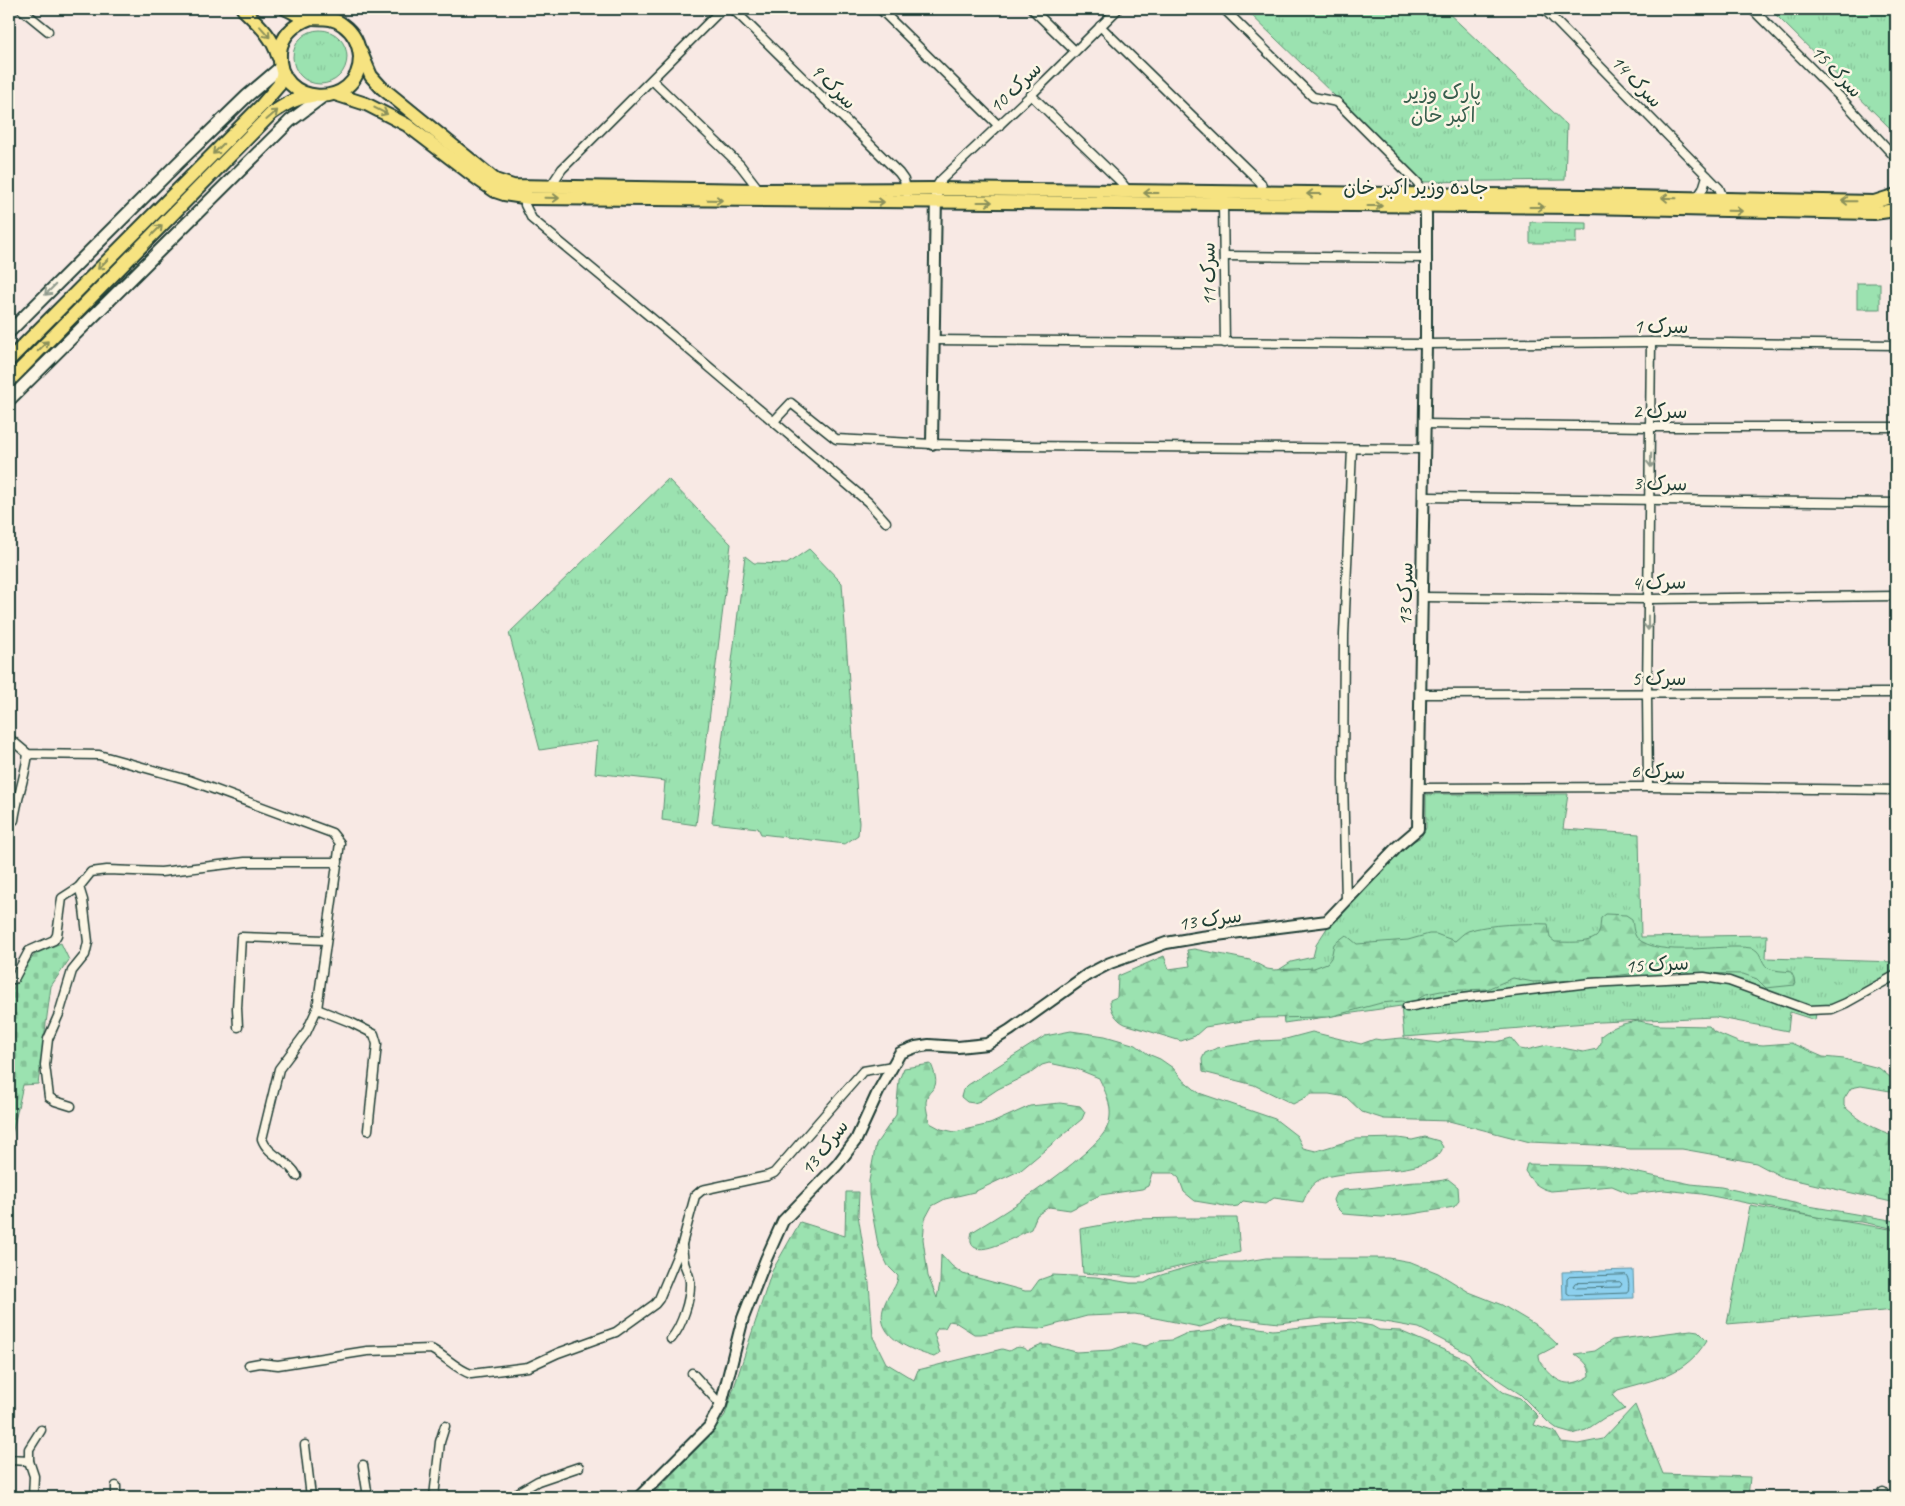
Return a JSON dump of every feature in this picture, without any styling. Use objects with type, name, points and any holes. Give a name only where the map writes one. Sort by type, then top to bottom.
[{"type":"main road","points":[[243,9],[275,44],[281,66],[295,88],[317,96]]},
{"type":"main road","points":[[286,9],[301,17],[322,17],[342,24],[356,40],[371,76],[410,111],[495,180],[525,192],[760,195],[907,189],[936,196]]},
{"type":"main road","points":[[9,360],[261,106],[278,85],[281,66],[281,46],[288,33],[298,23],[311,18]]},
{"type":"main road","points":[[336,94],[347,87],[355,76],[360,63],[360,50]]},
{"type":"main road","points":[[9,332],[247,96],[281,66]]},
{"type":"main road","points":[[9,381],[271,114],[289,102],[336,94],[366,104],[407,125],[479,180],[504,194],[550,187],[907,202],[936,196],[1424,200],[1696,199],[1874,202],[1884,200],[1896,194]]},
{"type":"main road","points":[[9,400],[317,96]]},
{"type":"main road","points":[[1130,198],[1223,205],[1264,199]]},
{"type":"main road","name":"جاده وزیر اکبر خان","points":[[1424,200],[1865,213],[1896,210]]},
{"type":"street","points":[[21,9],[48,31]]},
{"type":"street","points":[[550,187],[562,170],[722,9]]},
{"type":"street","name":"سرک 9","points":[[733,9],[899,173],[907,189]]},
{"type":"street","points":[[880,9],[999,126]]},
{"type":"street","points":[[1032,9],[1075,51]]},
{"type":"street","name":"سرک 10","points":[[936,196],[940,181],[1118,9]]},
{"type":"street","points":[[1224,9],[1313,97],[1337,102],[1418,183],[1424,200]]},
{"type":"street","name":"سرک 14","points":[[1544,9],[1719,188],[1724,200]]},
{"type":"street","name":"سرک 15","points":[[1753,9],[1839,96],[1896,158]]},
{"type":"street","points":[[1100,26],[1261,183],[1264,199]]},
{"type":"street","points":[[652,80],[740,165],[760,195]]},
{"type":"street","points":[[1031,95],[1122,182],[1130,198]]},
{"type":"street","points":[[1696,199],[1703,190],[1707,176]]},
{"type":"street","points":[[907,189],[907,202]]},
{"type":"street","points":[[525,192],[525,205],[532,219],[868,502],[886,522]]},
{"type":"street","points":[[932,444],[936,196]]},
{"type":"street","name":"سرک 13","points":[[639,1497],[709,1426],[721,1405],[743,1318],[783,1221],[837,1165],[856,1140],[878,1092],[900,1053],[916,1047],[929,1045],[958,1047],[987,1044],[1010,1030],[1087,975],[1110,963],[1166,943],[1201,936],[1327,921],[1398,846],[1418,829],[1422,694],[1426,344],[1424,200]]},
{"type":"street","name":"سرک 11","points":[[1223,205],[1225,343]]},
{"type":"street","points":[[1224,256],[1426,258]]},
{"type":"street","name":"سرک 1","points":[[933,340],[1426,344],[1651,342],[1896,345]]},
{"type":"street","points":[[1648,787],[1647,694],[1651,342]]},
{"type":"street","points":[[774,422],[791,403],[836,439],[932,444],[1424,449]]},
{"type":"street","name":"سرک 2","points":[[1424,424],[1651,428],[1896,427]]},
{"type":"street","points":[[1346,901],[1343,778],[1344,635],[1352,449]]},
{"type":"street","name":"سرک 3","points":[[1424,497],[1896,503]]},
{"type":"street","name":"سرک 4","points":[[1422,597],[1648,599],[1896,596]]},
{"type":"street","name":"سرک 5","points":[[1422,694],[1896,693]]},
{"type":"street","points":[[9,738],[28,754],[99,755],[189,780],[332,833],[340,843],[325,940],[317,1009],[306,1033],[279,1069],[262,1139],[265,1146],[294,1170],[297,1176]]},
{"type":"street","points":[[14,820],[28,754]]},
{"type":"street","name":"سرک 6","points":[[1420,788],[1648,787],[1896,790]]},
{"type":"street","points":[[9,979],[14,979],[29,951],[54,940],[57,935],[62,898],[80,887],[90,872],[107,870],[161,872],[245,862],[338,862]]},
{"type":"street","points":[[71,1106],[54,1101],[49,1097],[45,1064],[48,1039],[59,1014],[72,971],[85,955],[88,942],[80,887]]},
{"type":"street","points":[[238,1027],[237,1008],[241,937],[325,940]]},
{"type":"street","name":"سرک 15","points":[[1407,1007],[1445,1000],[1590,983],[1704,978],[1730,981],[1809,1010],[1832,1009],[1846,1004],[1896,975]]},
{"type":"street","points":[[317,1009],[350,1022],[374,1034],[376,1038],[377,1044],[368,1130]]},
{"type":"street","points":[[249,1365],[260,1363],[278,1365],[367,1351],[431,1349],[463,1371],[471,1374],[528,1367],[558,1353],[616,1332],[655,1304],[659,1299],[682,1244],[690,1208],[695,1196],[702,1190],[774,1173],[863,1072],[893,1066]]},
{"type":"street","points":[[671,1340],[679,1330],[684,1316],[690,1286],[682,1244]]},
{"type":"street","points":[[692,1373],[721,1405]]},
{"type":"street","points":[[434,1497],[440,1442],[445,1426]]},
{"type":"street","points":[[33,1497],[34,1476],[29,1461],[29,1449],[41,1430]]},
{"type":"street","points":[[305,1445],[311,1497]]},
{"type":"street","points":[[9,1460],[29,1461]]},
{"type":"street","points":[[363,1465],[368,1497]]},
{"type":"street","points":[[518,1497],[519,1492],[538,1481],[579,1467]]},
{"type":"street","points":[[116,1486],[116,1497]]},
{"type":"green space","name":"پارک وزیر اکبر خان","points":[[1245,9],[1444,9],[1567,125],[1565,180],[1424,182]]},
{"type":"green space","points":[[1774,9],[1896,9],[1896,134],[1772,11]]},
{"type":"green space","points":[[320,30],[330,32],[339,38],[345,47],[347,57],[345,67],[339,76],[330,82],[320,84],[310,82],[301,76],[295,67],[293,57],[295,47],[301,38],[310,32]]},
{"type":"green space","points":[[1530,222],[1587,223],[1587,230],[1576,230],[1576,243],[1530,243]]},
{"type":"green space","points":[[1857,283],[1880,283],[1880,309],[1857,309]]},
{"type":"green space","points":[[668,479],[731,544],[696,825],[662,820],[665,781],[595,773],[598,741],[540,750],[509,633]]},
{"type":"green space","points":[[809,549],[842,583],[859,823],[858,835],[845,844],[761,834],[758,828],[712,823],[745,556],[754,563],[787,564]]},
{"type":"green space","points":[[1426,794],[1568,794],[1563,829],[1639,834],[1641,937],[1767,935],[1766,958],[1896,962],[1896,970],[1849,999],[1817,1006],[1815,1020],[1790,1012],[1788,1031],[1715,1017],[1600,1022],[1404,1037],[1401,1006],[1284,1023],[1277,971],[1291,962],[1313,957],[1316,945],[1327,928],[1405,846],[1421,837],[1426,828]]},
{"type":"green space","points":[[1606,914],[1626,915],[1632,919],[1637,938],[1647,944],[1660,948],[1738,947],[1755,949],[1768,968],[1791,972],[1795,985],[1766,988],[1757,979],[1743,974],[1690,973],[1671,964],[1640,963],[1630,974],[1578,980],[1533,982],[1513,978],[1487,989],[1441,991],[1426,994],[1409,1005],[1402,1001],[1381,1003],[1329,1017],[1261,1018],[1205,1027],[1195,1036],[1181,1041],[1125,1024],[1116,1017],[1110,1004],[1110,1000],[1117,997],[1118,976],[1164,956],[1169,969],[1190,966],[1187,950],[1194,949],[1250,960],[1267,969],[1274,970],[1314,968],[1327,963],[1331,958],[1334,944],[1346,935],[1357,944],[1408,940],[1429,934],[1436,934],[1455,941],[1466,932],[1486,927],[1508,924],[1548,924],[1550,938],[1555,942],[1576,942],[1587,941],[1596,937],[1600,931],[1601,918]]},
{"type":"green space","points":[[61,943],[69,960],[51,986],[38,1084],[23,1085],[9,1148],[9,1003],[15,982],[35,954]]},
{"type":"green space","points":[[1639,1021],[1659,1025],[1709,1026],[1714,1032],[1740,1043],[1763,1045],[1791,1043],[1823,1057],[1844,1059],[1879,1068],[1896,1082],[1896,1092],[1861,1086],[1851,1088],[1844,1099],[1844,1106],[1868,1124],[1896,1136],[1896,1203],[1782,1177],[1756,1163],[1682,1149],[1630,1149],[1596,1145],[1530,1142],[1449,1121],[1384,1119],[1362,1112],[1346,1097],[1329,1094],[1312,1094],[1293,1104],[1254,1085],[1203,1072],[1202,1059],[1205,1053],[1217,1048],[1261,1041],[1282,1040],[1312,1032],[1361,1044],[1375,1039],[1402,1038],[1438,1043],[1453,1039],[1497,1042],[1511,1038],[1520,1049],[1526,1050],[1547,1045],[1583,1052],[1597,1049],[1601,1043],[1601,1036],[1614,1027]]},
{"type":"green space","points":[[1071,1031],[1105,1036],[1136,1045],[1173,1068],[1182,1079],[1199,1093],[1275,1119],[1297,1136],[1303,1148],[1316,1151],[1355,1139],[1398,1138],[1412,1140],[1425,1137],[1439,1141],[1443,1147],[1436,1157],[1423,1164],[1406,1168],[1348,1173],[1319,1180],[1307,1192],[1303,1202],[1274,1198],[1265,1204],[1243,1201],[1238,1206],[1231,1207],[1195,1201],[1184,1192],[1179,1178],[1173,1173],[1152,1173],[1148,1186],[1142,1189],[1100,1195],[1070,1210],[1049,1207],[1037,1215],[1031,1229],[994,1246],[983,1249],[975,1248],[971,1243],[972,1232],[1031,1195],[1086,1152],[1098,1140],[1108,1125],[1110,1107],[1099,1078],[1077,1069],[1049,1063],[1042,1065],[1031,1073],[974,1103],[967,1102],[961,1097],[963,1090],[1045,1036]]},
{"type":"green space","points":[[931,1064],[936,1080],[927,1098],[927,1110],[930,1123],[941,1129],[955,1132],[990,1124],[1030,1106],[1060,1103],[1080,1106],[1085,1112],[1082,1119],[1021,1170],[974,1192],[945,1199],[932,1206],[925,1219],[923,1239],[928,1276],[937,1298],[940,1283],[941,1254],[963,1274],[1025,1291],[1031,1291],[1039,1280],[1053,1275],[1096,1277],[1130,1283],[1145,1283],[1158,1276],[1204,1262],[1241,1262],[1266,1258],[1389,1258],[1411,1262],[1438,1273],[1469,1292],[1502,1305],[1539,1327],[1558,1345],[1539,1355],[1540,1362],[1550,1374],[1566,1383],[1577,1382],[1590,1376],[1587,1366],[1575,1354],[1595,1351],[1612,1340],[1691,1330],[1698,1331],[1707,1340],[1698,1352],[1679,1369],[1657,1379],[1618,1390],[1612,1395],[1625,1409],[1604,1418],[1586,1430],[1573,1434],[1559,1430],[1548,1422],[1520,1394],[1477,1366],[1469,1354],[1419,1328],[1368,1319],[1321,1318],[1279,1323],[1223,1319],[1200,1327],[1135,1314],[1087,1316],[1039,1329],[1016,1328],[981,1334],[974,1334],[955,1322],[949,1321],[945,1328],[938,1328],[934,1334],[940,1353],[934,1357],[924,1354],[894,1339],[887,1332],[883,1323],[882,1313],[898,1276],[888,1266],[878,1245],[869,1195],[869,1181],[876,1144],[896,1115],[899,1080],[904,1068]]},
{"type":"green space","points":[[1527,1164],[1605,1166],[1691,1184],[1721,1187],[1803,1205],[1896,1221],[1896,1229],[1862,1222],[1832,1220],[1702,1194],[1664,1190],[1631,1194],[1612,1186],[1551,1191],[1542,1188],[1533,1181],[1525,1171]]},
{"type":"green space","points":[[1448,1179],[1458,1187],[1459,1201],[1454,1207],[1382,1217],[1343,1214],[1335,1206],[1333,1200],[1336,1193],[1343,1190]]},
{"type":"green space","points":[[846,1192],[859,1192],[858,1215],[869,1283],[873,1337],[886,1363],[914,1380],[918,1370],[1002,1349],[1009,1351],[1019,1347],[1028,1351],[1042,1345],[1049,1345],[1076,1352],[1112,1350],[1132,1343],[1146,1346],[1159,1341],[1172,1340],[1185,1334],[1213,1331],[1231,1324],[1273,1330],[1351,1322],[1372,1326],[1379,1330],[1400,1331],[1465,1359],[1503,1392],[1520,1398],[1538,1416],[1534,1425],[1555,1432],[1561,1442],[1578,1444],[1603,1439],[1635,1405],[1663,1474],[1750,1477],[1748,1497],[1333,1497],[1331,1495],[1321,1497],[650,1497],[709,1436],[725,1415],[772,1271],[800,1222],[845,1236]]},
{"type":"green space","points":[[1750,1206],[1896,1230],[1896,1310],[1727,1324]]},
{"type":"green space","points":[[1237,1218],[1240,1252],[1137,1277],[1083,1273],[1080,1229],[1136,1219]]},
{"type":"water","points":[[1633,1270],[1634,1298],[1563,1300],[1562,1272]]}]
